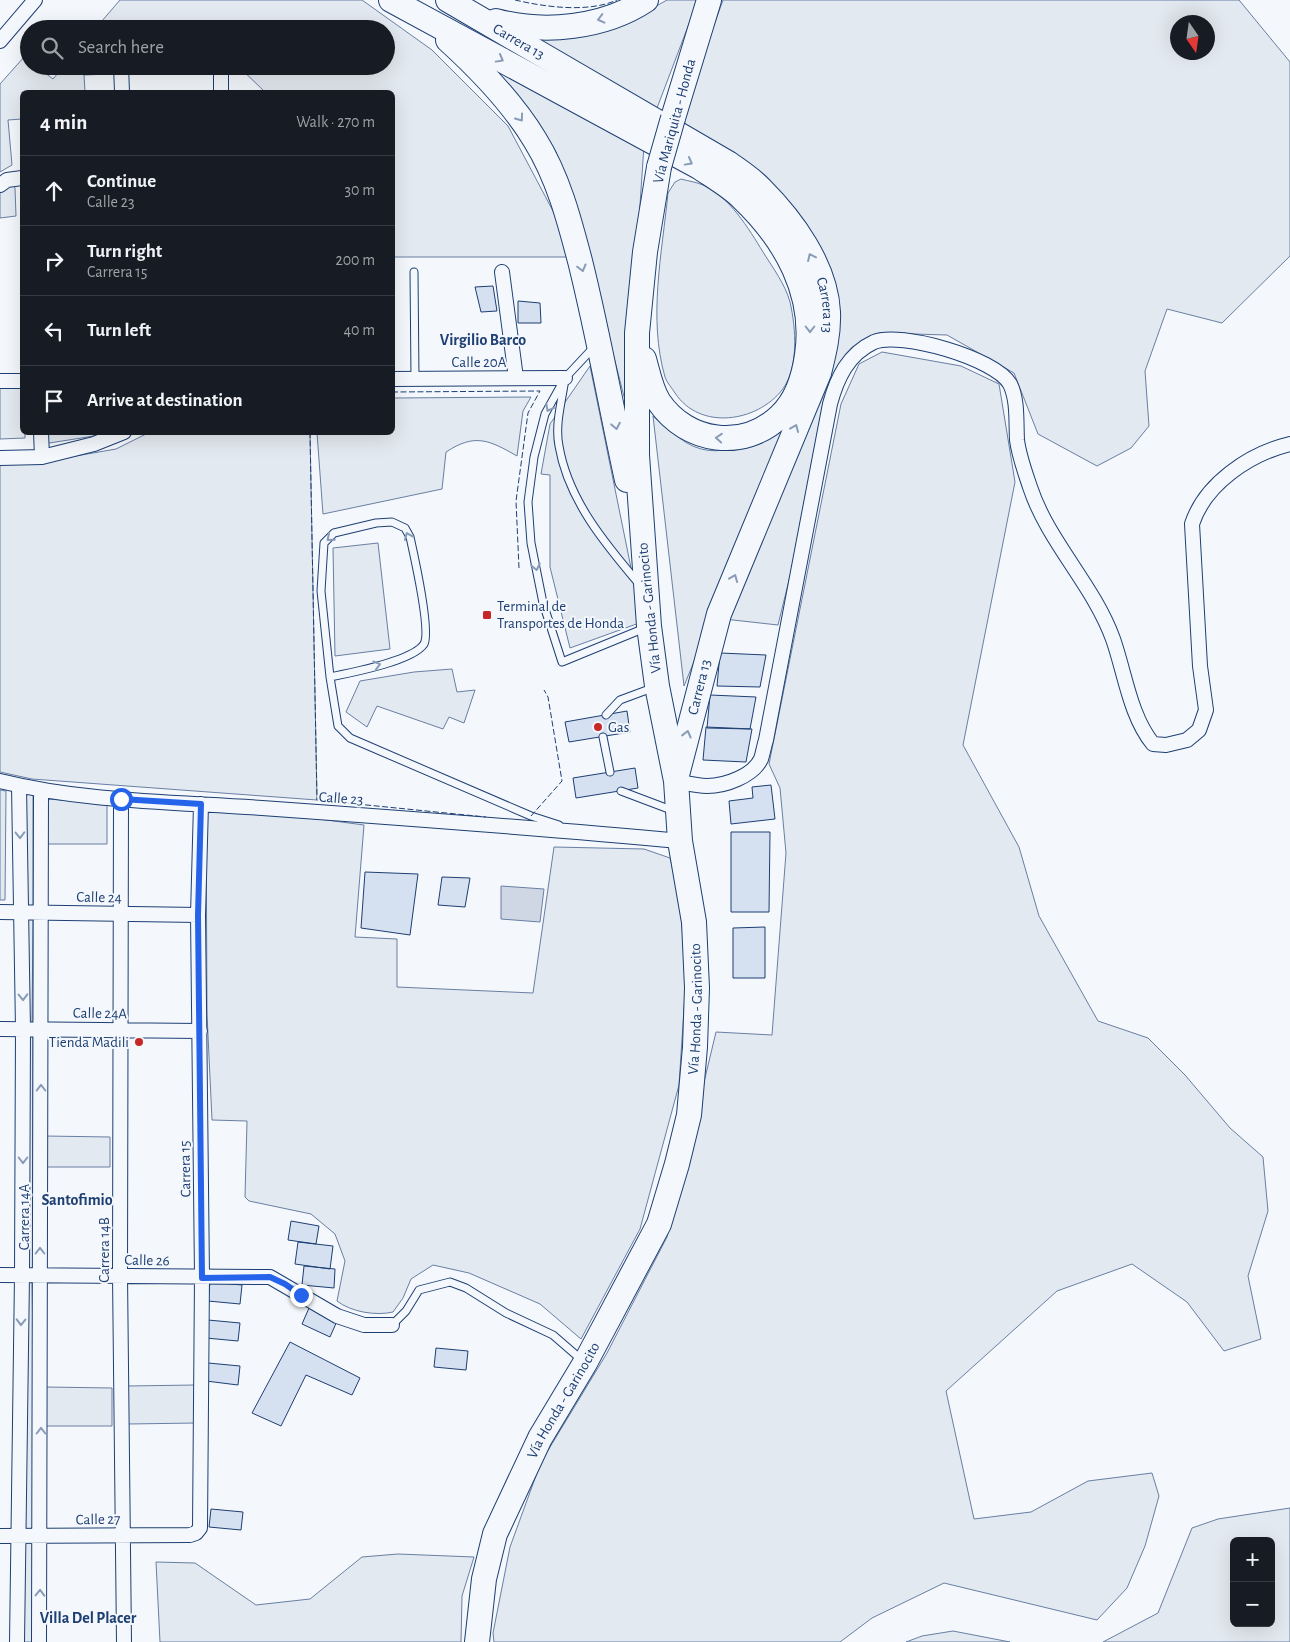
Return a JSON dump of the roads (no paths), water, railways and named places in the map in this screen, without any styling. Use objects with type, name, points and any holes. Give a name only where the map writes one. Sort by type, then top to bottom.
[{"type":"highway","name":"Carrera 13","points":[[391,0],[699,167],[742,197],[778,240],[804,291],[810,316],[810,340],[806,368],[797,393],[781,415],[764,429],[744,437],[718,439],[694,433],[671,417],[658,401],[648,376],[637,333]]},
{"type":"highway","name":"Carrera 13","points":[[448,0],[728,163],[760,188],[790,221],[807,249],[821,280],[828,311],[827,343],[819,373],[719,614],[676,781]]},
{"type":"highway","points":[[477,16],[500,22],[544,28],[578,25],[612,16],[646,0]]},
{"type":"highway","name":"Vía Mariquita - Honda","points":[[637,333],[645,252],[659,167],[709,0]]},
{"type":"highway","points":[[412,11],[449,41],[506,99],[536,141],[551,170],[570,222],[600,342],[642,555]]},
{"type":"highway","name":"Vía Honda - Garinocito","points":[[477,1642],[482,1587],[495,1534],[540,1438],[585,1363],[659,1224],[689,1115],[696,1047],[698,988],[694,922],[680,841],[676,781],[657,686],[642,555],[637,455],[637,333]]},
{"type":"street","points":[[0,41],[35,0]]},
{"type":"street","points":[[121,75],[122,90]]},
{"type":"street","points":[[220,75],[221,90]]},
{"type":"street","points":[[0,185],[7,180],[20,178]]},
{"type":"street","points":[[502,272],[516,378]]},
{"type":"street","points":[[676,781],[708,786],[742,777],[753,769],[760,759],[766,740],[830,404],[843,369],[866,347],[887,339],[934,346],[987,363],[1001,373],[1010,384],[1014,399],[1019,450],[1039,511],[1100,610],[1112,638],[1137,715],[1145,734],[1153,744],[1166,745],[1187,740],[1200,730],[1206,710],[1200,666],[1192,524],[1196,511],[1204,497],[1234,471],[1256,457],[1290,444]]},
{"type":"street","name":"Calle 20A","points":[[395,379],[565,378]]},
{"type":"street","points":[[0,381],[20,381]]},
{"type":"street","points":[[41,435],[42,457]]},
{"type":"street","points":[[0,458],[42,457],[94,444],[116,435]]},
{"type":"street","name":"Calle 23","points":[[0,781],[41,792],[576,831],[680,841]]},
{"type":"street","name":"Carrera 14A","points":[[17,1642],[23,1029],[19,786]]},
{"type":"street","name":"Carrera 14A","points":[[39,1642],[41,1536],[41,792]]},
{"type":"street","name":"Carrera 14B","points":[[121,799],[120,1275],[124,1642]]},
{"type":"street","name":"Carrera 15","points":[[196,1533],[200,1528],[202,1278],[198,915],[201,804]]},
{"type":"street","name":"Calle 24","points":[[0,912],[198,915]]},
{"type":"street","name":"Calle 24A","points":[[0,1029],[200,1031]]},
{"type":"street","name":"Calle 26","points":[[0,1275],[120,1275],[202,1278],[270,1277],[337,1316],[364,1324],[392,1324]]},
{"type":"street","name":"Calle 27","points":[[0,1536],[196,1533]]},
{"type":"lane","points":[[414,272],[415,379]]},
{"type":"lane","points":[[600,342],[565,378],[545,414],[534,456],[528,502],[531,543],[543,602],[562,662],[649,626]]},
{"type":"lane","points":[[565,378],[558,422],[559,446],[570,479],[585,512],[605,543],[646,593]]},
{"type":"lane","points":[[330,677],[398,659],[420,649],[425,641],[424,609],[410,537],[404,528],[392,522],[376,523],[334,533],[324,543],[321,591],[330,677],[338,726],[350,738],[531,816],[576,831]]},
{"type":"lane","points":[[606,715],[620,700],[657,686]]},
{"type":"lane","points":[[603,737],[610,772]]},
{"type":"lane","points":[[620,791],[678,812]]},
{"type":"lane","points":[[392,1324],[406,1312],[419,1290],[450,1282],[466,1288],[506,1313],[554,1335],[585,1363]]},
{"type":"place","name":"Terminal de Transportes de Honda","points":[[487,615]]},
{"type":"place","name":"Gas","points":[[598,727]]},
{"type":"place","name":"Tienda Madili","points":[[139,1042]]},
{"type":"district","name":"Virgilio Barco","points":[[483,339]]},
{"type":"district","name":"Santofimio","points":[[77,1199]]},
{"type":"district","name":"Villa Del Placer","points":[[88,1617]]}]
